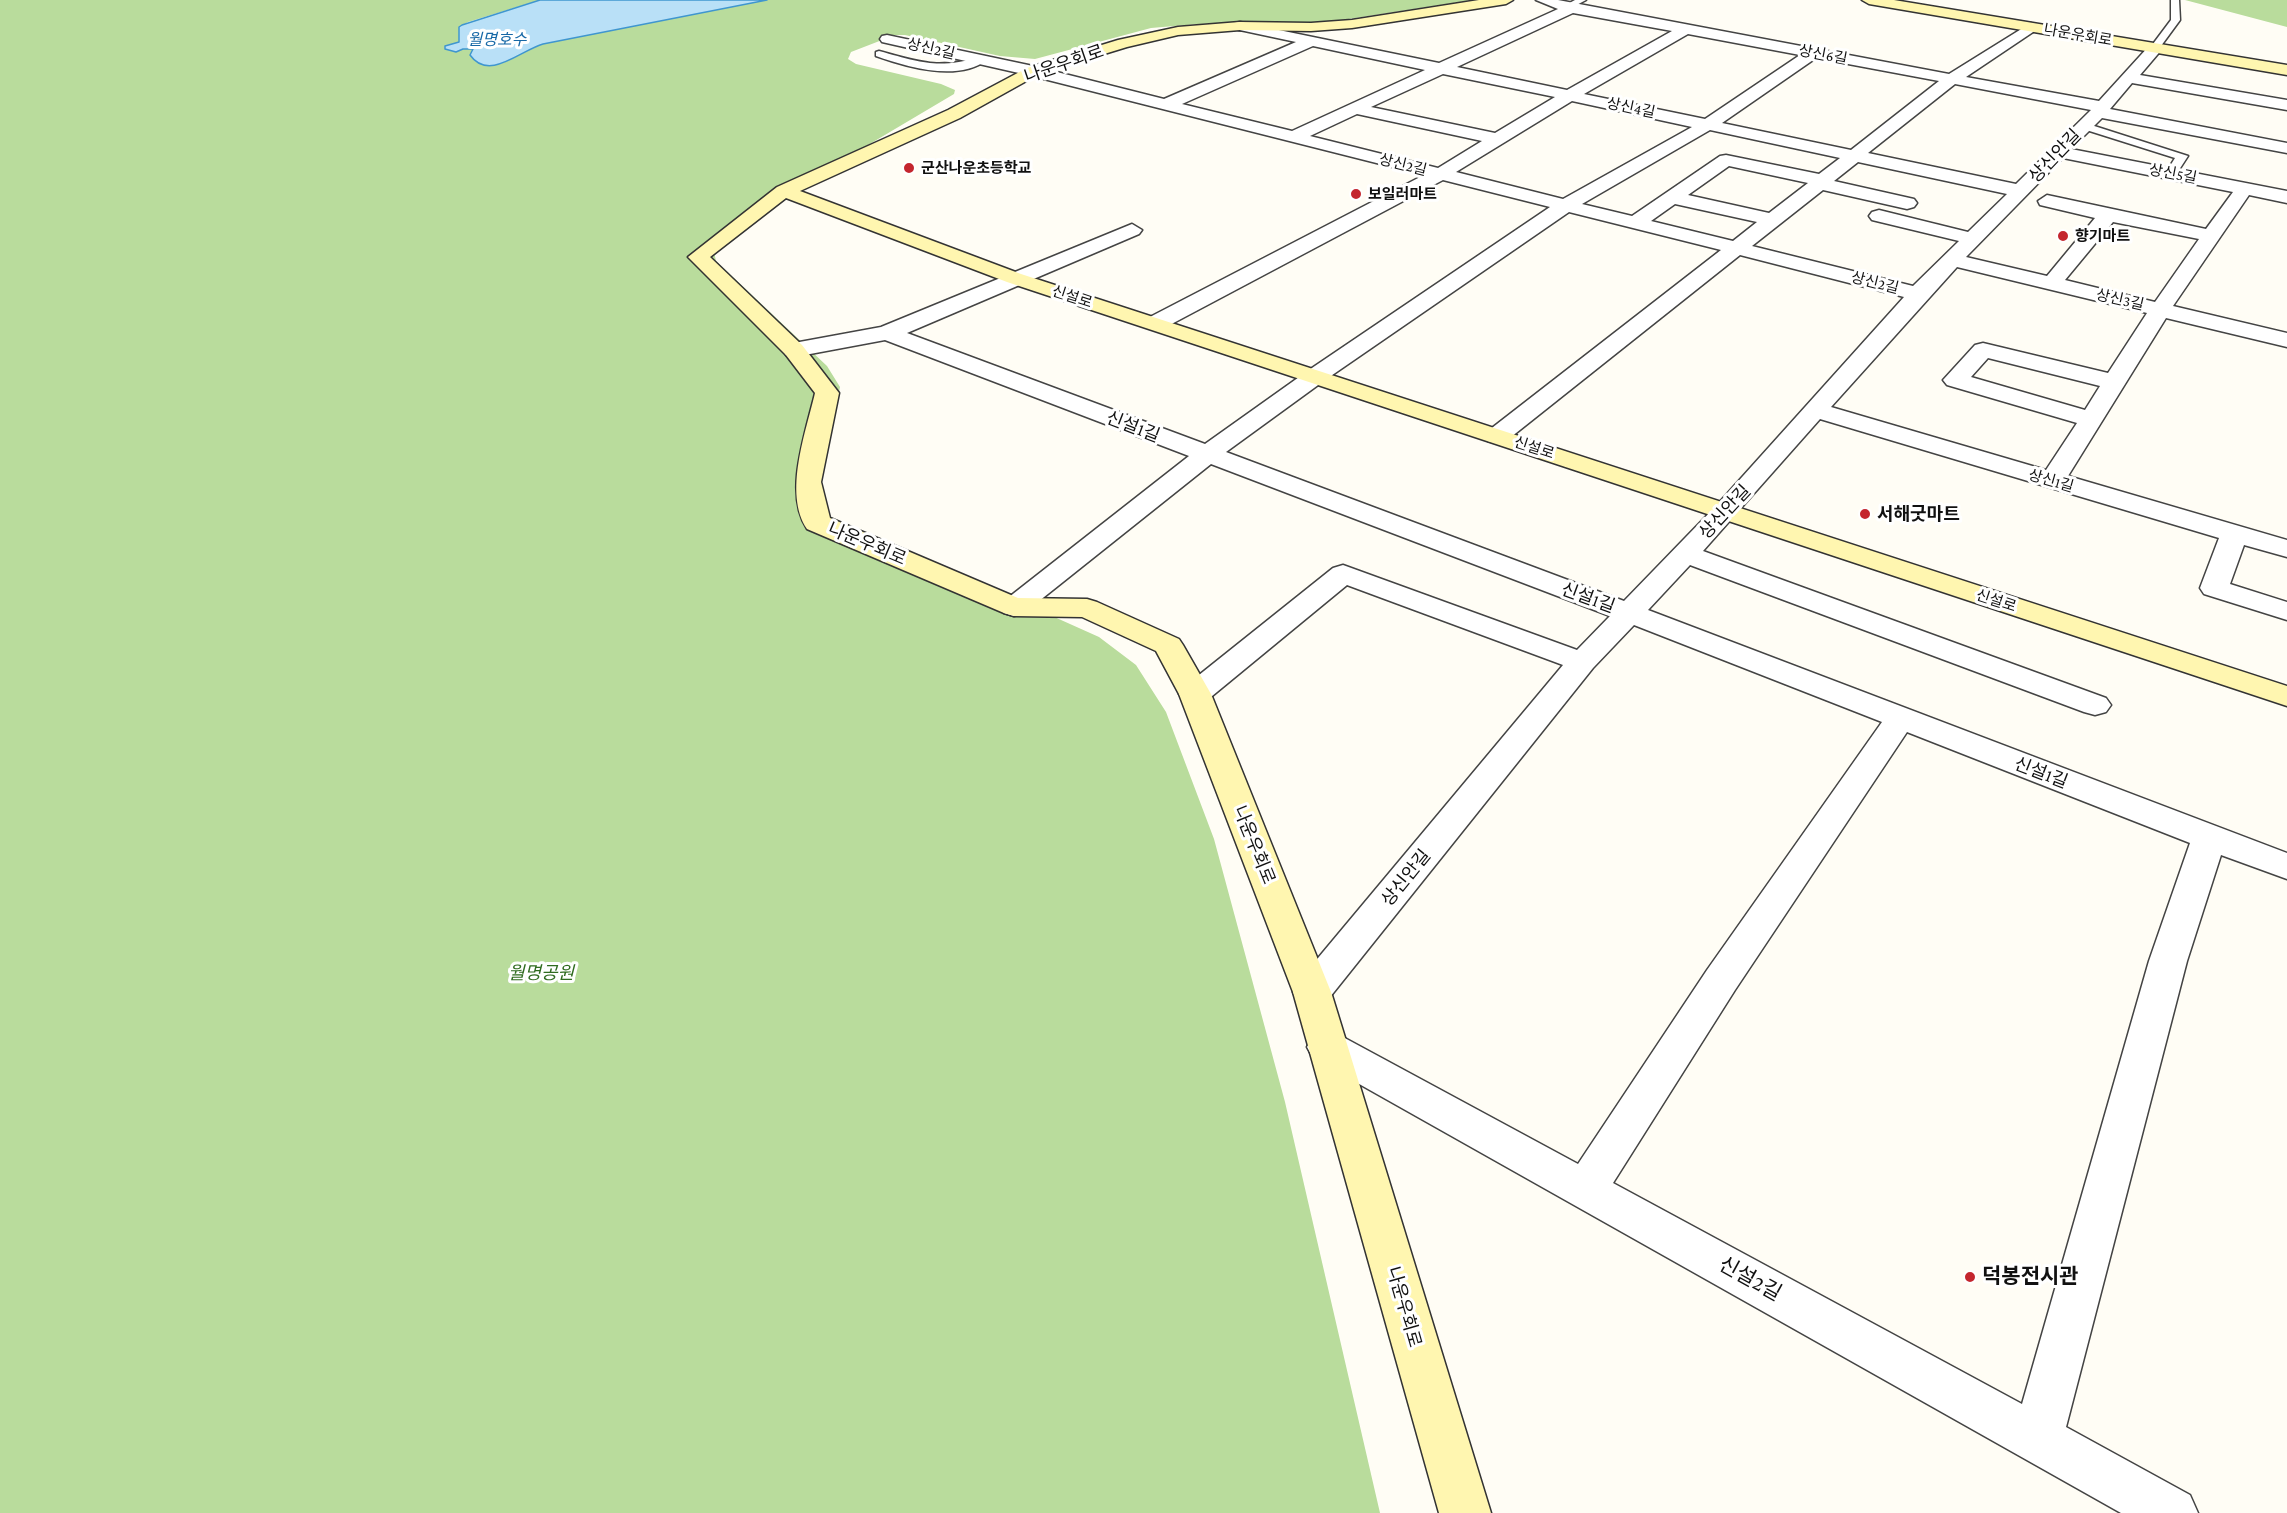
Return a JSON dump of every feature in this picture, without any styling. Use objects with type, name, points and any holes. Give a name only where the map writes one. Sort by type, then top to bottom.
[{"type":"street","name":"나운우회로","points":[[1465,1513],[1312,992],[1195,694],[1168,645],[1087,608],[1014,607],[817,523],[808,482],[827,393],[794,350],[698,257],[784,191],[954,114],[1033,71],[1123,44],[1178,31],[1240,26],[1311,27],[1352,24],[1506,0]]},
{"type":"street","name":"상신6길","points":[[1544,0],[1952,79],[2095,115],[2287,148]]},
{"type":"street","name":"나운우회로","points":[[1869,0],[2287,70]]},
{"type":"street","points":[[1293,137],[1573,5]]},
{"type":"street","name":"상신4길","points":[[1240,26],[2021,191]]},
{"type":"street","points":[[1497,436],[1952,79],[2031,27]]},
{"type":"street","points":[[1156,323],[1440,174],[1569,95],[1687,29]]},
{"type":"street","points":[[1165,105],[1311,41]]},
{"type":"street","name":"상신2길","points":[[883,46],[982,60],[1033,71],[1918,294]]},
{"type":"street","name":"상신안길","points":[[1312,992],[1582,663],[1725,512],[1918,294],[2095,115],[2155,48]]},
{"type":"street","points":[[1014,607],[1206,455],[1317,375],[1566,205],[1707,125],[1814,53]]},
{"type":"street","points":[[2130,78],[2287,105]]},
{"type":"street","points":[[1353,108],[1497,139]]},
{"type":"street","points":[[1635,223],[1726,160],[1776,140]]},
{"type":"street","name":"상신5길","points":[[2059,152],[2287,197]]},
{"type":"street","points":[[1726,160],[1808,191]]},
{"type":"street","points":[[1698,179],[1907,203]]},
{"type":"street","points":[[2052,481],[2160,310],[2244,189]]},
{"type":"street","name":"신설로","points":[[784,191],[1014,278],[1317,375],[1725,512],[2287,696]]},
{"type":"street","points":[[1671,198],[1773,220]]},
{"type":"street","points":[[2047,201],[2211,236]]},
{"type":"street","points":[[1692,237],[1729,210]]},
{"type":"street","points":[[2051,284],[2108,215]]},
{"type":"street","points":[[1879,216],[1974,239]]},
{"type":"street","points":[[794,350],[887,333],[1132,230]]},
{"type":"street","name":"상신3길","points":[[1954,260],[2287,340]]},
{"type":"street","name":"신설1길","points":[[887,333],[1630,613],[2287,867]]},
{"type":"street","points":[[2091,419],[1955,380],[1983,350],[2115,382]]},
{"type":"street","name":"상신1길","points":[[1816,410],[2287,549]]},
{"type":"street","points":[[2234,534],[2214,588],[2287,611]]},
{"type":"street","points":[[1685,554],[2095,705]]},
{"type":"street","points":[[1195,694],[1343,574],[1582,663]]},
{"type":"street","points":[[1585,1189],[1721,980],[1900,719]]},
{"type":"street","points":[[2038,1437],[2168,961],[2209,838]]},
{"type":"street","name":"신설2길","points":[[1327,1047],[2038,1437],[2172,1513]]},
{"type":"lane","points":[[2155,48],[2174,28],[2178,4],[2175,0]]},
{"type":"lane","points":[[2095,115],[2182,156],[2171,174]]},
{"type":"green space","name":"월명공원","points":[[0,0],[540,0],[468,22],[459,27],[459,42],[446,49],[456,52],[473,49],[484,64],[492,65],[507,61],[543,44],[767,0],[1473,0],[1329,22],[1198,24],[1151,28],[1035,59],[1000,56],[905,35],[895,35],[851,52],[848,59],[856,64],[941,84],[955,90],[954,94],[809,180],[714,252],[716,261],[827,366],[840,387],[819,491],[829,516],[1099,637],[1136,665],[1166,712],[1214,839],[1285,1102],[1380,1513],[0,1513]]},
{"type":"green space","points":[[2185,0],[2287,0],[2287,27]]},
{"type":"water","name":"월명호수","points":[[540,0],[767,0],[543,44],[496,65],[486,66],[478,63],[470,55],[473,49],[456,52],[445,49],[445,46],[459,42],[459,27],[462,25]]},
{"type":"place","name":"군산나운초등학교","points":[[909,168]]},
{"type":"place","name":"보일러마트","points":[[1356,194]]},
{"type":"place","name":"향기마트","points":[[2063,236]]},
{"type":"place","name":"서해굿마트","points":[[1865,514]]},
{"type":"place","name":"덕봉전시관","points":[[1970,1277]]}]
